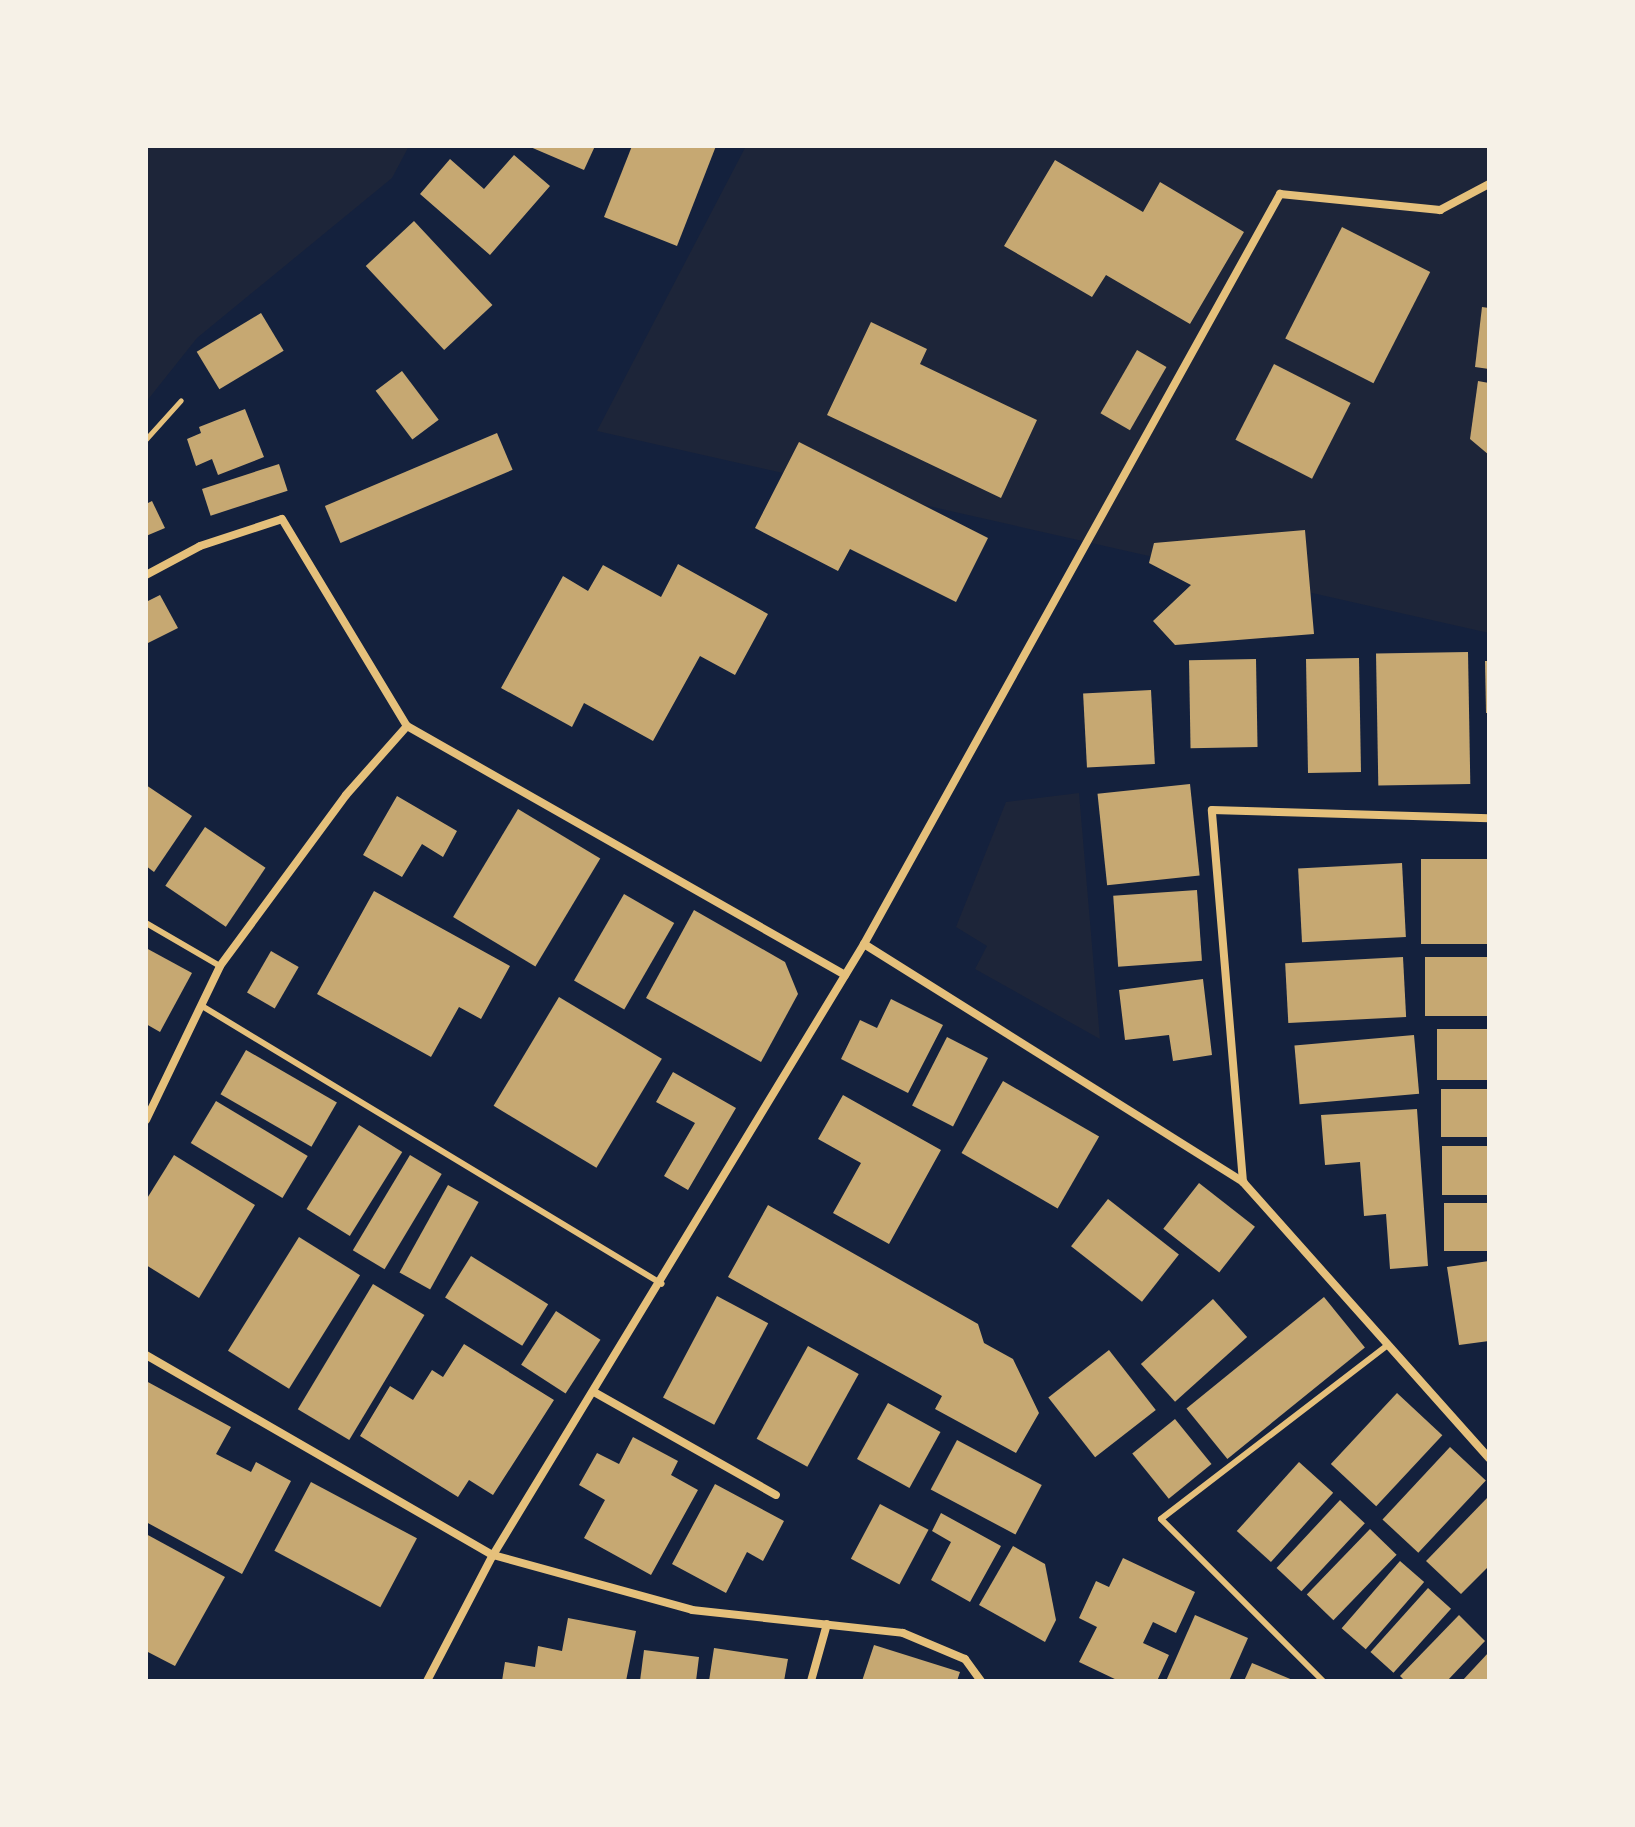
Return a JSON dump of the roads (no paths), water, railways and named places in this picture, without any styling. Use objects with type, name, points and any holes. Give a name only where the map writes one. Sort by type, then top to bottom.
[{"type":"street","points":[[427,1681],[493,1555],[662,1284],[864,944],[1280,194],[1440,210],[1489,184]]},
{"type":"street","points":[[146,575],[200,546],[282,519],[407,726],[845,975]]},
{"type":"street","points":[[146,1120],[220,966],[346,795],[407,726]]},
{"type":"street","points":[[1243,1182],[1212,810],[1489,818]]},
{"type":"street","points":[[864,944],[1243,1182],[1489,1458]]},
{"type":"street","points":[[146,1355],[493,1555],[692,1610],[903,1633],[965,1659],[981,1681]]},
{"type":"street","points":[[594,1392],[776,1495]]},
{"type":"street","points":[[811,1681],[827,1624]]},
{"type":"lane","points":[[146,923],[220,966]]},
{"type":"lane","points":[[202,1006],[662,1284]]},
{"type":"lane","points":[[1323,1681],[1161,1519],[1388,1345]]}]
